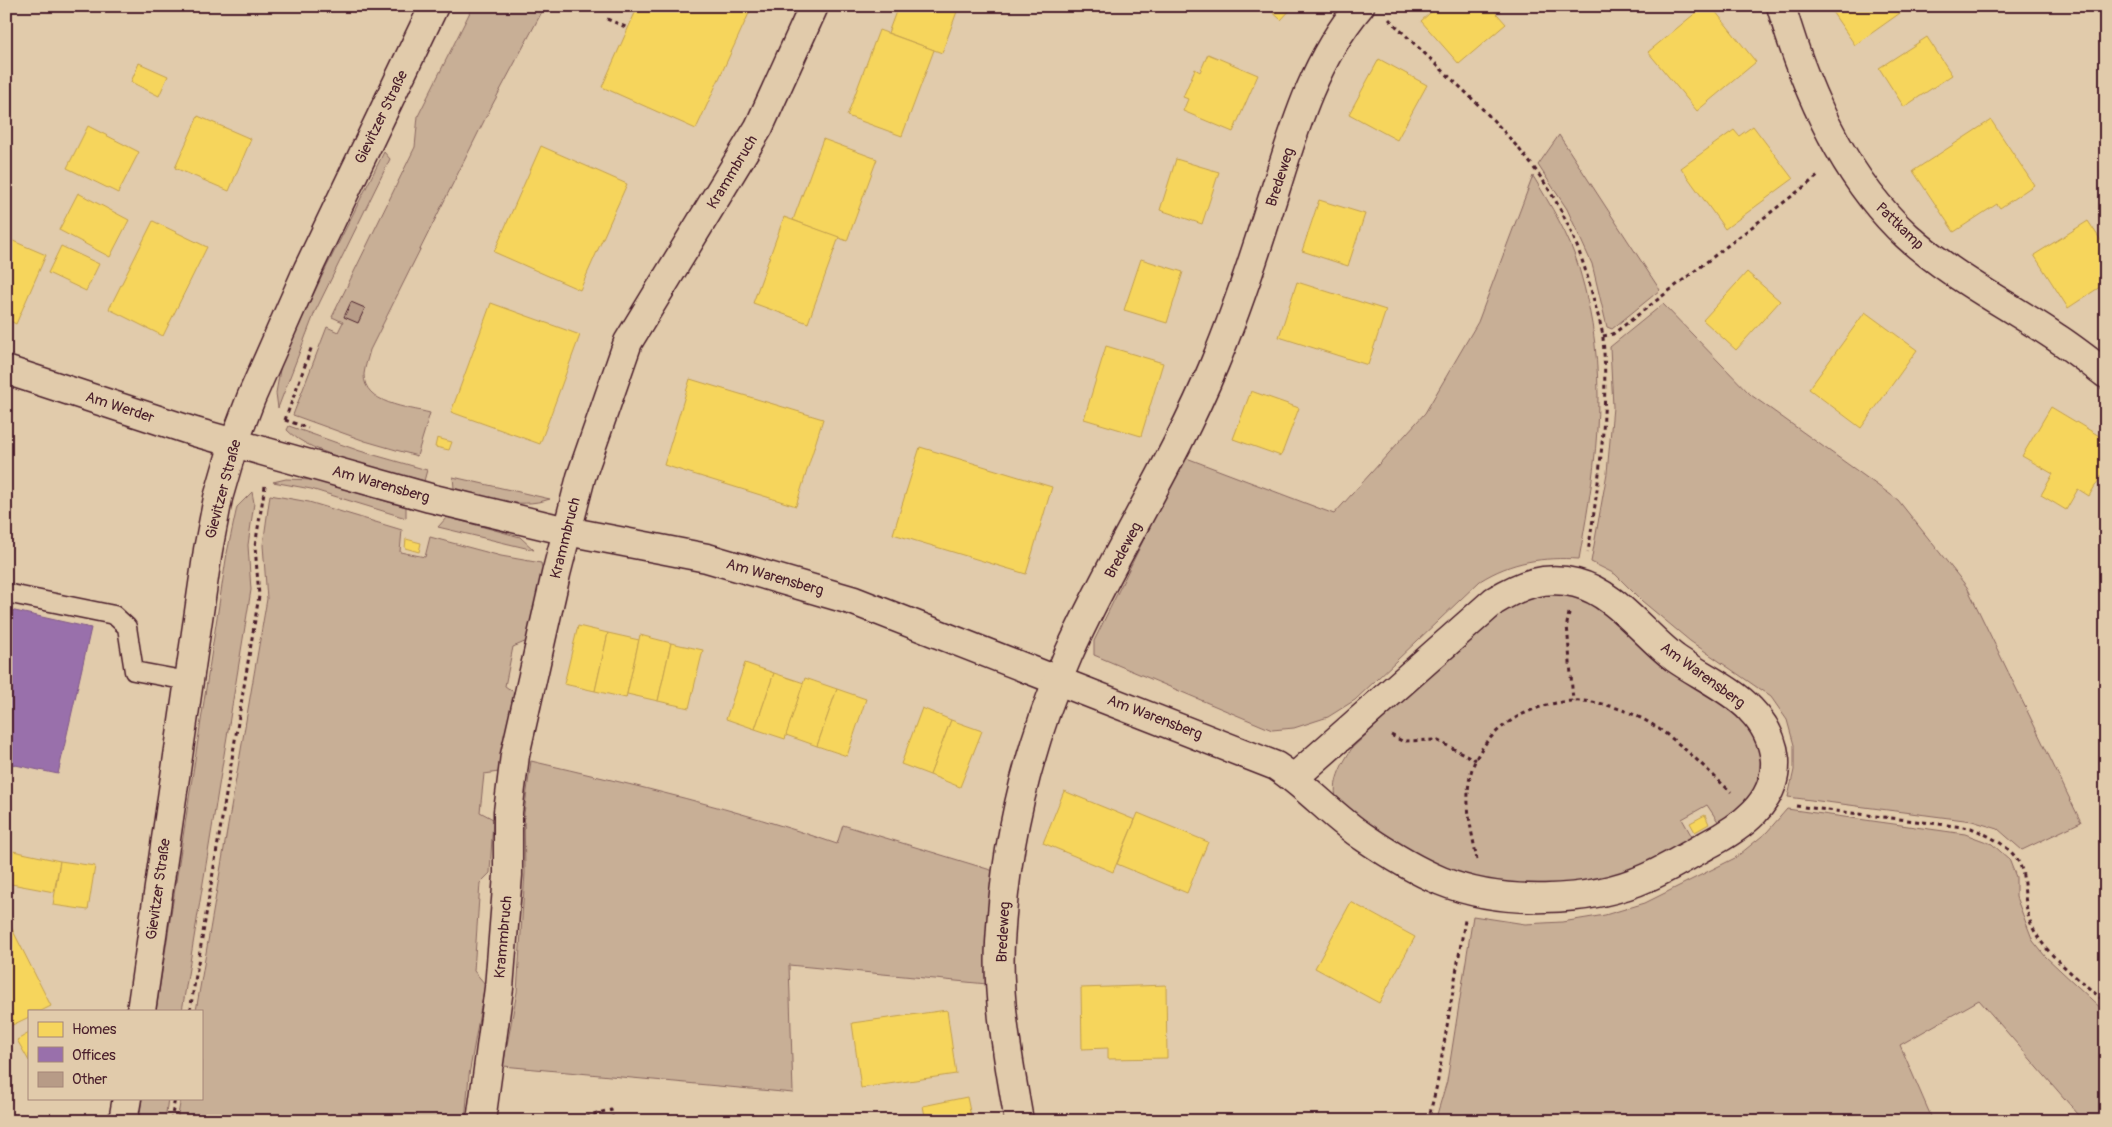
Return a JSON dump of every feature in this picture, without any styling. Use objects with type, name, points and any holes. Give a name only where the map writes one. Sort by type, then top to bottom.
[{"type":"street","name":"Gievitzer Straße","points":[[141,1010],[208,550],[218,498],[234,443],[251,398],[308,269],[434,6]]},
{"type":"street","name":"Krammbruch","points":[[481,1121],[499,988],[508,875],[508,812],[515,755],[581,477],[628,342],[759,128],[814,6]]},
{"type":"street","name":"Bredeweg","points":[[1019,1121],[1007,1052],[1000,945],[1007,867],[1020,800],[1046,709],[1084,623],[1172,455],[1214,366],[1251,269],[1294,131],[1316,74],[1333,42],[1360,6]]},
{"type":"street","name":"Pattkamp","points":[[1781,6],[1790,40],[1812,95],[1845,158],[1878,206],[1907,236],[1950,270],[2058,338],[2106,374]]},
{"type":"street","name":"Am Werder","points":[[6,370],[234,443]]},
{"type":"street","name":"Am Warensberg","points":[[234,443],[430,498],[567,530],[707,558],[788,580],[854,601],[1252,755],[1276,766],[1294,778],[1335,816],[1366,839],[1439,880],[1472,891],[1551,898],[1595,893],[1638,880],[1727,834],[1747,821],[1762,804],[1773,780],[1775,760],[1771,740],[1763,723],[1748,707],[1673,656],[1612,602],[1590,587],[1578,583],[1551,580],[1532,582],[1514,588],[1494,601],[1368,715],[1294,778]]},
{"type":"street","points":[[123,1121],[127,1100]]},
{"type":"lane","points":[[6,593],[114,614],[127,627],[134,671],[188,681]]},
{"type":"path","points":[[1388,18],[1489,115],[1534,168],[1562,211],[1586,267],[1603,336],[1605,407],[1600,475],[1586,560],[1567,624],[1573,701]]},
{"type":"path","points":[[607,19],[628,28]]},
{"type":"path","points":[[1603,336],[1613,334],[1818,176],[1845,158]]},
{"type":"path","points":[[190,1010],[260,596],[255,546],[264,488],[273,454],[314,339]]},
{"type":"path","points":[[264,488],[272,489]]},
{"type":"path","points":[[1428,1121],[1437,1085],[1477,862],[1467,804],[1470,777],[1476,760],[1490,739],[1515,717],[1525,712],[1573,701],[1594,702],[1626,711],[1651,724],[1747,803],[1780,804],[1971,828],[1996,838],[2015,857],[2023,874],[2024,899],[2035,931],[2049,951],[2106,1003]]},
{"type":"path","points":[[1368,715],[1386,733],[1402,741],[1436,740],[1476,760]]},
{"type":"path","points":[[171,1121],[175,1100]]},
{"type":"path","points":[[579,1121],[594,1114],[611,1110],[613,1121]]},
{"type":"shaded area","points":[[473,6],[545,6],[488,113],[370,350],[364,374],[366,384],[371,392],[379,398],[399,406],[430,413],[417,456],[365,441],[293,415],[327,327],[338,332],[343,322],[332,317],[415,147],[418,116]]},
{"type":"shaded area","points":[[1559,135],[1660,290],[1612,329],[1607,327],[1592,264],[1567,209],[1538,165]]},
{"type":"shaded area","points":[[384,152],[390,159],[315,312],[278,408],[276,393],[281,364],[322,276]]},
{"type":"shaded area","points":[[1533,176],[1559,221],[1575,256],[1589,306],[1595,343],[1598,378],[1596,449],[1579,559],[1553,559],[1528,562],[1504,569],[1480,581],[1355,700],[1328,717],[1294,728],[1272,730],[1094,655],[1094,641],[1184,457],[1334,514],[1425,413],[1478,322]]},
{"type":"shaded area","points":[[1663,304],[1751,395],[1898,500],[1967,587],[2081,822],[2022,850],[1998,829],[1972,821],[1788,797],[1794,770],[1794,745],[1787,720],[1771,697],[1690,641],[1642,601],[1615,574],[1591,562],[1607,473],[1613,407],[1610,347]]},
{"type":"shaded area","points":[[289,426],[360,451],[427,470],[424,481],[351,461],[313,447],[298,439],[287,430]]},
{"type":"shaded area","points":[[453,477],[550,499],[526,503],[502,501],[454,488]]},
{"type":"shaded area","points":[[286,479],[313,480],[406,507],[406,518],[311,489],[273,482]]},
{"type":"shaded area","points":[[252,492],[254,503],[248,545],[251,590],[182,1010],[156,1010],[227,553],[237,507]]},
{"type":"shaded area","points":[[270,495],[309,502],[402,530],[400,552],[425,557],[430,537],[501,556],[541,563],[543,574],[527,641],[513,647],[505,686],[515,693],[499,772],[484,774],[480,812],[493,819],[490,873],[480,883],[474,971],[485,984],[469,1075],[465,1121],[177,1121],[181,1100],[202,1100],[202,1010],[196,1010],[267,599],[263,545]]},
{"type":"shaded area","points":[[447,517],[520,537],[534,550],[438,527]]},
{"type":"shaded area","points":[[1534,592],[1585,595],[1743,713],[1766,761],[1757,797],[1721,826],[1707,805],[1682,819],[1695,842],[1641,868],[1592,883],[1550,889],[1466,880],[1371,831],[1337,803],[1335,795],[1336,781],[1352,748],[1501,608]]},
{"type":"shaded area","points":[[531,761],[723,809],[837,844],[843,825],[994,871],[987,984],[789,965],[793,1093],[503,1066],[517,992],[525,873],[524,814]]},
{"type":"shaded area","points":[[1787,809],[1965,834],[1992,844],[2009,859],[2016,877],[2016,897],[2033,941],[2045,956],[2106,1013],[2106,1121],[2084,1121],[1979,1000],[1900,1045],[1933,1121],[1725,1121],[1722,1115],[1707,1121],[1435,1121],[1447,1081],[1473,916],[1525,924],[1562,922],[1605,915],[1645,903],[1735,858],[1767,832]]},
{"type":"shaded area","points":[[142,1100],[168,1100],[165,1121],[139,1121]]},
{"type":"building: Homes","points":[[638,6],[739,6],[750,11],[696,129],[602,87]]},
{"type":"building: Homes","points":[[898,6],[959,6],[942,53],[888,33]]},
{"type":"building: Homes","points":[[1266,6],[1294,6],[1281,20]]},
{"type":"building: Homes","points":[[1438,6],[1490,6],[1506,24],[1459,64],[1421,21]]},
{"type":"building: Homes","points":[[1704,6],[1711,6],[1756,62],[1697,111],[1648,52]]},
{"type":"building: Homes","points":[[1828,6],[1910,6],[1855,45]]},
{"type":"building: Homes","points":[[879,30],[934,50],[902,136],[847,116]]},
{"type":"building: Homes","points":[[1927,37],[1952,75],[1904,107],[1879,68]]},
{"type":"building: Homes","points":[[1208,54],[1258,75],[1233,132],[1183,111],[1188,99],[1183,97],[1195,69],[1200,72]]},
{"type":"building: Homes","points":[[1379,59],[1427,85],[1397,140],[1349,114]]},
{"type":"building: Homes","points":[[139,63],[168,76],[159,96],[131,82]]},
{"type":"building: Homes","points":[[198,116],[251,139],[229,191],[175,168]]},
{"type":"building: Homes","points":[[1991,120],[2034,185],[2000,208],[1997,204],[1954,232],[1913,171]]},
{"type":"building: Homes","points":[[88,126],[139,152],[118,193],[67,168]]},
{"type":"building: Homes","points":[[1753,126],[1793,179],[1725,229],[1681,168],[1734,130],[1739,136]]},
{"type":"building: Homes","points":[[823,139],[877,159],[847,241],[793,220]]},
{"type":"building: Homes","points":[[541,146],[627,184],[580,290],[494,252]]},
{"type":"building: Homes","points":[[1176,159],[1219,172],[1202,224],[1160,210]]},
{"type":"building: Homes","points":[[78,193],[129,220],[110,257],[59,230]]},
{"type":"building: Homes","points":[[1319,200],[1365,214],[1348,266],[1302,251]]},
{"type":"building: Homes","points":[[784,217],[839,237],[808,323],[753,303]]},
{"type":"building: Homes","points":[[153,221],[207,247],[163,336],[109,309]]},
{"type":"building: Homes","points":[[2088,221],[2106,248],[2106,283],[2068,308],[2034,255]]},
{"type":"building: Homes","points":[[6,238],[46,255],[16,324],[6,319]]},
{"type":"building: Homes","points":[[61,246],[99,264],[86,291],[48,273]]},
{"type":"building: Homes","points":[[1141,259],[1183,272],[1167,323],[1124,310]]},
{"type":"building: Homes","points":[[1747,272],[1780,301],[1736,350],[1703,320]]},
{"type":"building: Homes","points":[[1297,282],[1386,310],[1368,365],[1279,337]]},
{"type":"building: Homes","points":[[491,303],[580,335],[540,444],[451,412]]},
{"type":"building: Homes","points":[[1865,312],[1917,350],[1861,428],[1809,389]]},
{"type":"building: Homes","points":[[1106,346],[1163,363],[1141,436],[1084,419]]},
{"type":"building: Homes","points":[[690,379],[823,419],[796,506],[664,465]]},
{"type":"building: Homes","points":[[1251,391],[1299,408],[1281,456],[1233,439]]},
{"type":"building: Homes","points":[[2051,407],[2106,440],[2106,468],[2089,496],[2078,489],[2066,510],[2041,495],[2053,474],[2022,456]]},
{"type":"building: Homes","points":[[437,438],[452,442],[449,450],[435,447]]},
{"type":"building: Homes","points":[[920,447],[1052,487],[1026,574],[893,534]]},
{"type":"building: Homes","points":[[406,539],[421,543],[419,552],[405,548]]},
{"type":"building: Homes","points":[[578,626],[608,633],[595,691],[564,684]]},
{"type":"building: Homes","points":[[608,633],[639,640],[626,698],[595,691]]},
{"type":"building: Homes","points":[[640,635],[671,643],[658,701],[627,694]]},
{"type":"building: Homes","points":[[671,643],[703,650],[689,708],[658,701]]},
{"type":"building: Homes","points":[[745,663],[774,673],[755,729],[726,719]]},
{"type":"building: Homes","points":[[774,673],[804,683],[785,739],[755,729]]},
{"type":"building: Homes","points":[[805,678],[837,689],[817,746],[786,735]]},
{"type":"building: Homes","points":[[837,689],[866,699],[847,756],[817,746]]},
{"type":"building: Homes","points":[[922,708],[951,720],[930,775],[901,764]]},
{"type":"building: Homes","points":[[951,720],[982,731],[960,787],[930,775]]},
{"type":"building: Homes","points":[[1064,791],[1135,820],[1113,872],[1043,843]]},
{"type":"building: Homes","points":[[1138,813],[1208,842],[1187,893],[1117,864]]},
{"type":"building: Homes","points":[[1705,815],[1709,824],[1695,832],[1690,823]]},
{"type":"building: Homes","points":[[13,851],[60,861],[54,892],[6,883]]},
{"type":"building: Homes","points":[[60,861],[95,866],[88,910],[53,905]]},
{"type":"building: Homes","points":[[1351,902],[1415,937],[1379,1003],[1315,968]]},
{"type":"building: Homes","points":[[6,917],[51,1006],[43,1010],[28,1010],[28,1017],[6,1028]]},
{"type":"building: Homes","points":[[1166,985],[1167,1058],[1108,1059],[1108,1048],[1082,1049],[1081,988]]},
{"type":"building: Homes","points":[[947,1010],[956,1074],[861,1088],[852,1023]]},
{"type":"building: Homes","points":[[28,1034],[28,1059],[17,1040]]},
{"type":"building: Homes","points":[[967,1097],[972,1121],[926,1121],[923,1106]]},
{"type":"building: Offices","points":[[6,609],[91,628],[58,774],[6,763]]},
{"type":"building: Other","points":[[351,302],[365,308],[358,323],[344,317]]}]
